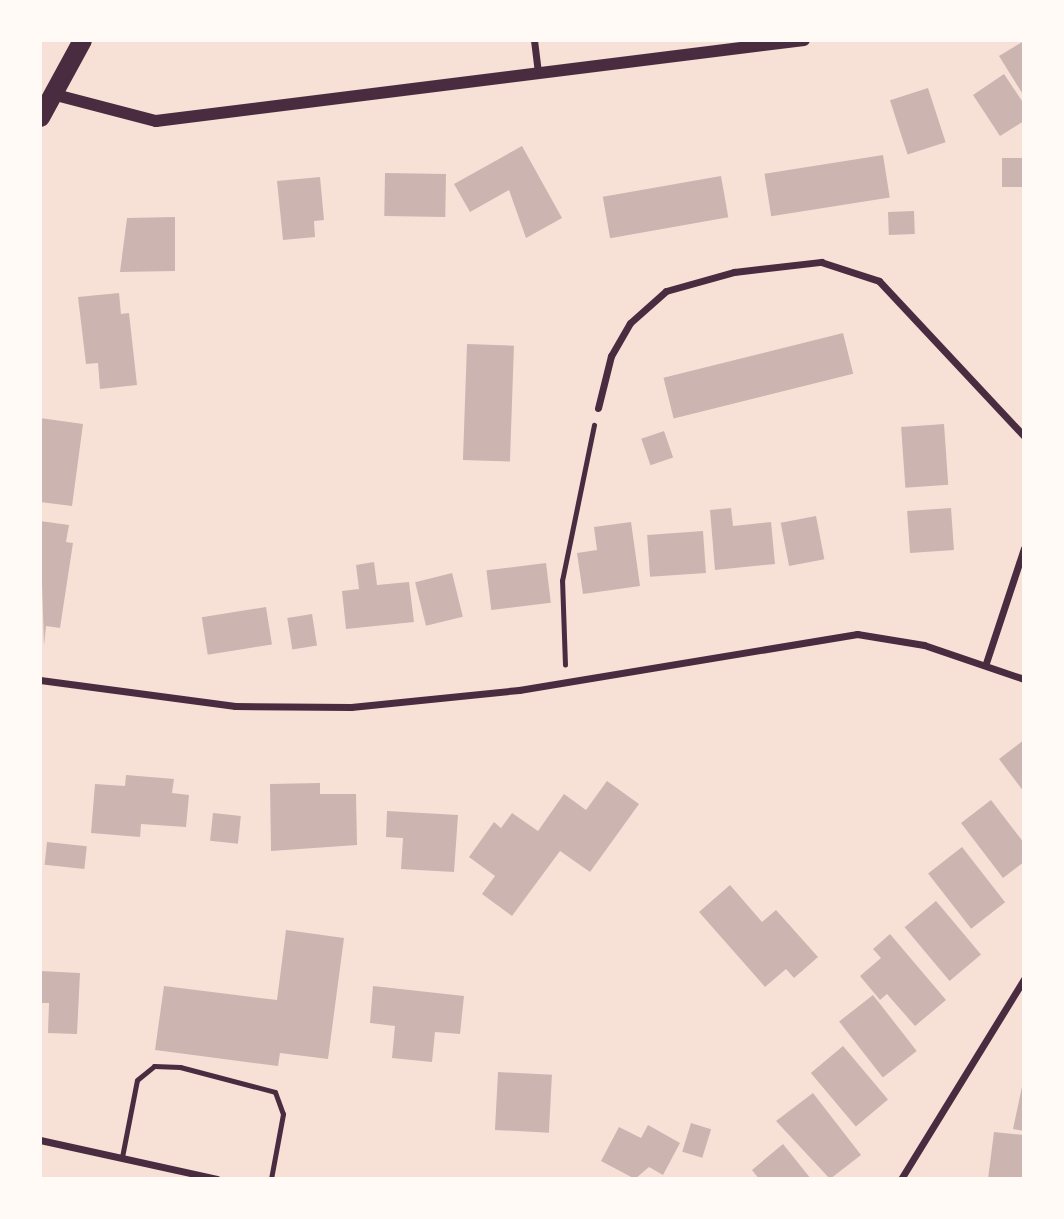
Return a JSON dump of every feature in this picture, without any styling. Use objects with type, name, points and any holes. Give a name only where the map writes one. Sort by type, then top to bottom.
[{"type":"highway","points":[[40,117],[56,95],[82,40]]},
{"type":"street","points":[[534,40],[538,77]]},
{"type":"street","points":[[56,95],[156,121],[538,77],[804,40]]},
{"type":"street","points":[[598,408],[611,356],[630,323],[666,291],[734,272],[821,261],[879,281],[1024,436]]},
{"type":"street","points":[[986,663],[1024,548]]},
{"type":"street","points":[[40,680],[235,706],[351,707],[520,691],[566,680],[857,634],[986,663],[1024,679]]},
{"type":"street","points":[[901,1179],[1024,979]]},
{"type":"street","points":[[40,1140],[217,1179]]},
{"type":"lane","points":[[122,1157],[137,1080],[154,1066],[180,1067],[275,1092],[284,1114],[271,1179]]},
{"type":"path","points":[[566,680],[562,581],[598,408]]},
{"type":"building","points":[[1024,41],[1024,96],[999,56]]},
{"type":"building","points":[[1004,74],[1024,104],[1024,121],[1000,136],[973,95]]},
{"type":"building","points":[[928,88],[946,142],[908,155],[890,100]]},
{"type":"building","points":[[522,146],[562,218],[526,238],[509,190],[470,212],[454,184]]},
{"type":"building","points":[[883,155],[890,197],[771,216],[764,174]]},
{"type":"building","points":[[1002,158],[1024,158],[1024,187],[1002,187]]},
{"type":"building","points":[[385,173],[446,174],[445,217],[384,216]]},
{"type":"building","points":[[721,176],[728,217],[610,238],[603,197]]},
{"type":"building","points":[[320,177],[324,220],[314,221],[315,237],[283,240],[277,181]]},
{"type":"building","points":[[914,211],[915,234],[889,235],[888,212]]},
{"type":"building","points":[[175,217],[175,271],[120,272],[127,218]]},
{"type":"building","points":[[119,293],[121,314],[129,313],[137,385],[100,389],[98,363],[86,364],[78,297]]},
{"type":"building","points":[[843,333],[853,374],[674,419],[663,378]]},
{"type":"building","points":[[467,344],[514,346],[510,462],[463,460]]},
{"type":"building","points":[[40,418],[83,424],[72,506],[40,502]]},
{"type":"building","points":[[944,424],[948,485],[905,488],[901,427]]},
{"type":"building","points":[[664,431],[673,457],[650,465],[641,439]]},
{"type":"building","points":[[731,508],[733,526],[771,522],[775,564],[715,570],[710,510]]},
{"type":"building","points":[[951,508],[954,550],[910,553],[907,511]]},
{"type":"building","points":[[816,516],[824,559],[789,566],[781,523]]},
{"type":"building","points":[[40,521],[69,525],[66,542],[73,543],[60,628],[46,626],[44,646]]},
{"type":"building","points":[[631,522],[640,586],[583,594],[577,553],[597,550],[594,527]]},
{"type":"building","points":[[703,531],[706,573],[650,577],[647,535]]},
{"type":"building","points":[[374,562],[377,585],[409,582],[414,622],[346,629],[342,591],[359,589],[356,565]]},
{"type":"building","points":[[546,563],[551,603],[491,610],[486,570]]},
{"type":"building","points":[[452,573],[463,617],[426,626],[415,582]]},
{"type":"building","points":[[266,607],[272,645],[208,655],[202,617]]},
{"type":"building","points":[[312,614],[317,646],[292,650],[287,618]]},
{"type":"building","points":[[1024,740],[1024,792],[999,759]]},
{"type":"building","points":[[126,775],[174,779],[172,793],[189,795],[186,827],[141,824],[140,837],[91,833],[95,784],[125,786]]},
{"type":"building","points":[[607,781],[639,804],[590,872],[560,851],[512,916],[482,894],[495,876],[469,857],[494,822],[501,828],[512,813],[538,831],[564,794],[586,810]]},
{"type":"building","points":[[320,783],[320,794],[356,794],[357,845],[271,851],[270,784]]},
{"type":"building","points":[[991,800],[1024,843],[1024,862],[1003,878],[961,823]]},
{"type":"building","points":[[387,811],[458,815],[454,872],[401,869],[403,838],[386,837]]},
{"type":"building","points":[[213,813],[241,816],[238,844],[210,841]]},
{"type":"building","points":[[47,842],[87,846],[84,869],[45,865]]},
{"type":"building","points":[[962,847],[1005,902],[971,929],[928,873]]},
{"type":"building","points":[[730,885],[762,922],[776,910],[818,957],[794,978],[786,969],[765,987],[699,912]]},
{"type":"building","points":[[936,901],[981,955],[950,981],[905,927]]},
{"type":"building","points":[[286,930],[344,938],[328,1059],[280,1053],[278,1066],[155,1050],[164,986],[277,1000]]},
{"type":"building","points":[[890,934],[946,1000],[915,1026],[887,994],[880,1000],[860,976],[881,958],[873,949]]},
{"type":"building","points":[[40,971],[80,973],[77,1034],[48,1033],[49,1003],[40,1003]]},
{"type":"building","points":[[373,986],[464,996],[460,1034],[435,1032],[432,1062],[392,1058],[395,1026],[370,1023]]},
{"type":"building","points":[[873,995],[917,1051],[883,1077],[839,1021]]},
{"type":"building","points":[[843,1046],[888,1100],[856,1127],[811,1073]]},
{"type":"building","points":[[498,1072],[552,1075],[549,1133],[495,1130]]},
{"type":"building","points":[[1024,1082],[1024,1131],[1013,1129]]},
{"type":"building","points":[[813,1093],[861,1155],[830,1179],[776,1121]]},
{"type":"building","points":[[691,1123],[711,1129],[702,1158],[682,1152]]},
{"type":"building","points":[[648,1125],[680,1143],[663,1175],[649,1167],[635,1179],[601,1161],[619,1127],[641,1138]]},
{"type":"building","points":[[994,1132],[1024,1135],[1024,1179],[988,1179]]},
{"type":"building","points":[[783,1144],[811,1179],[759,1179],[752,1170]]}]
